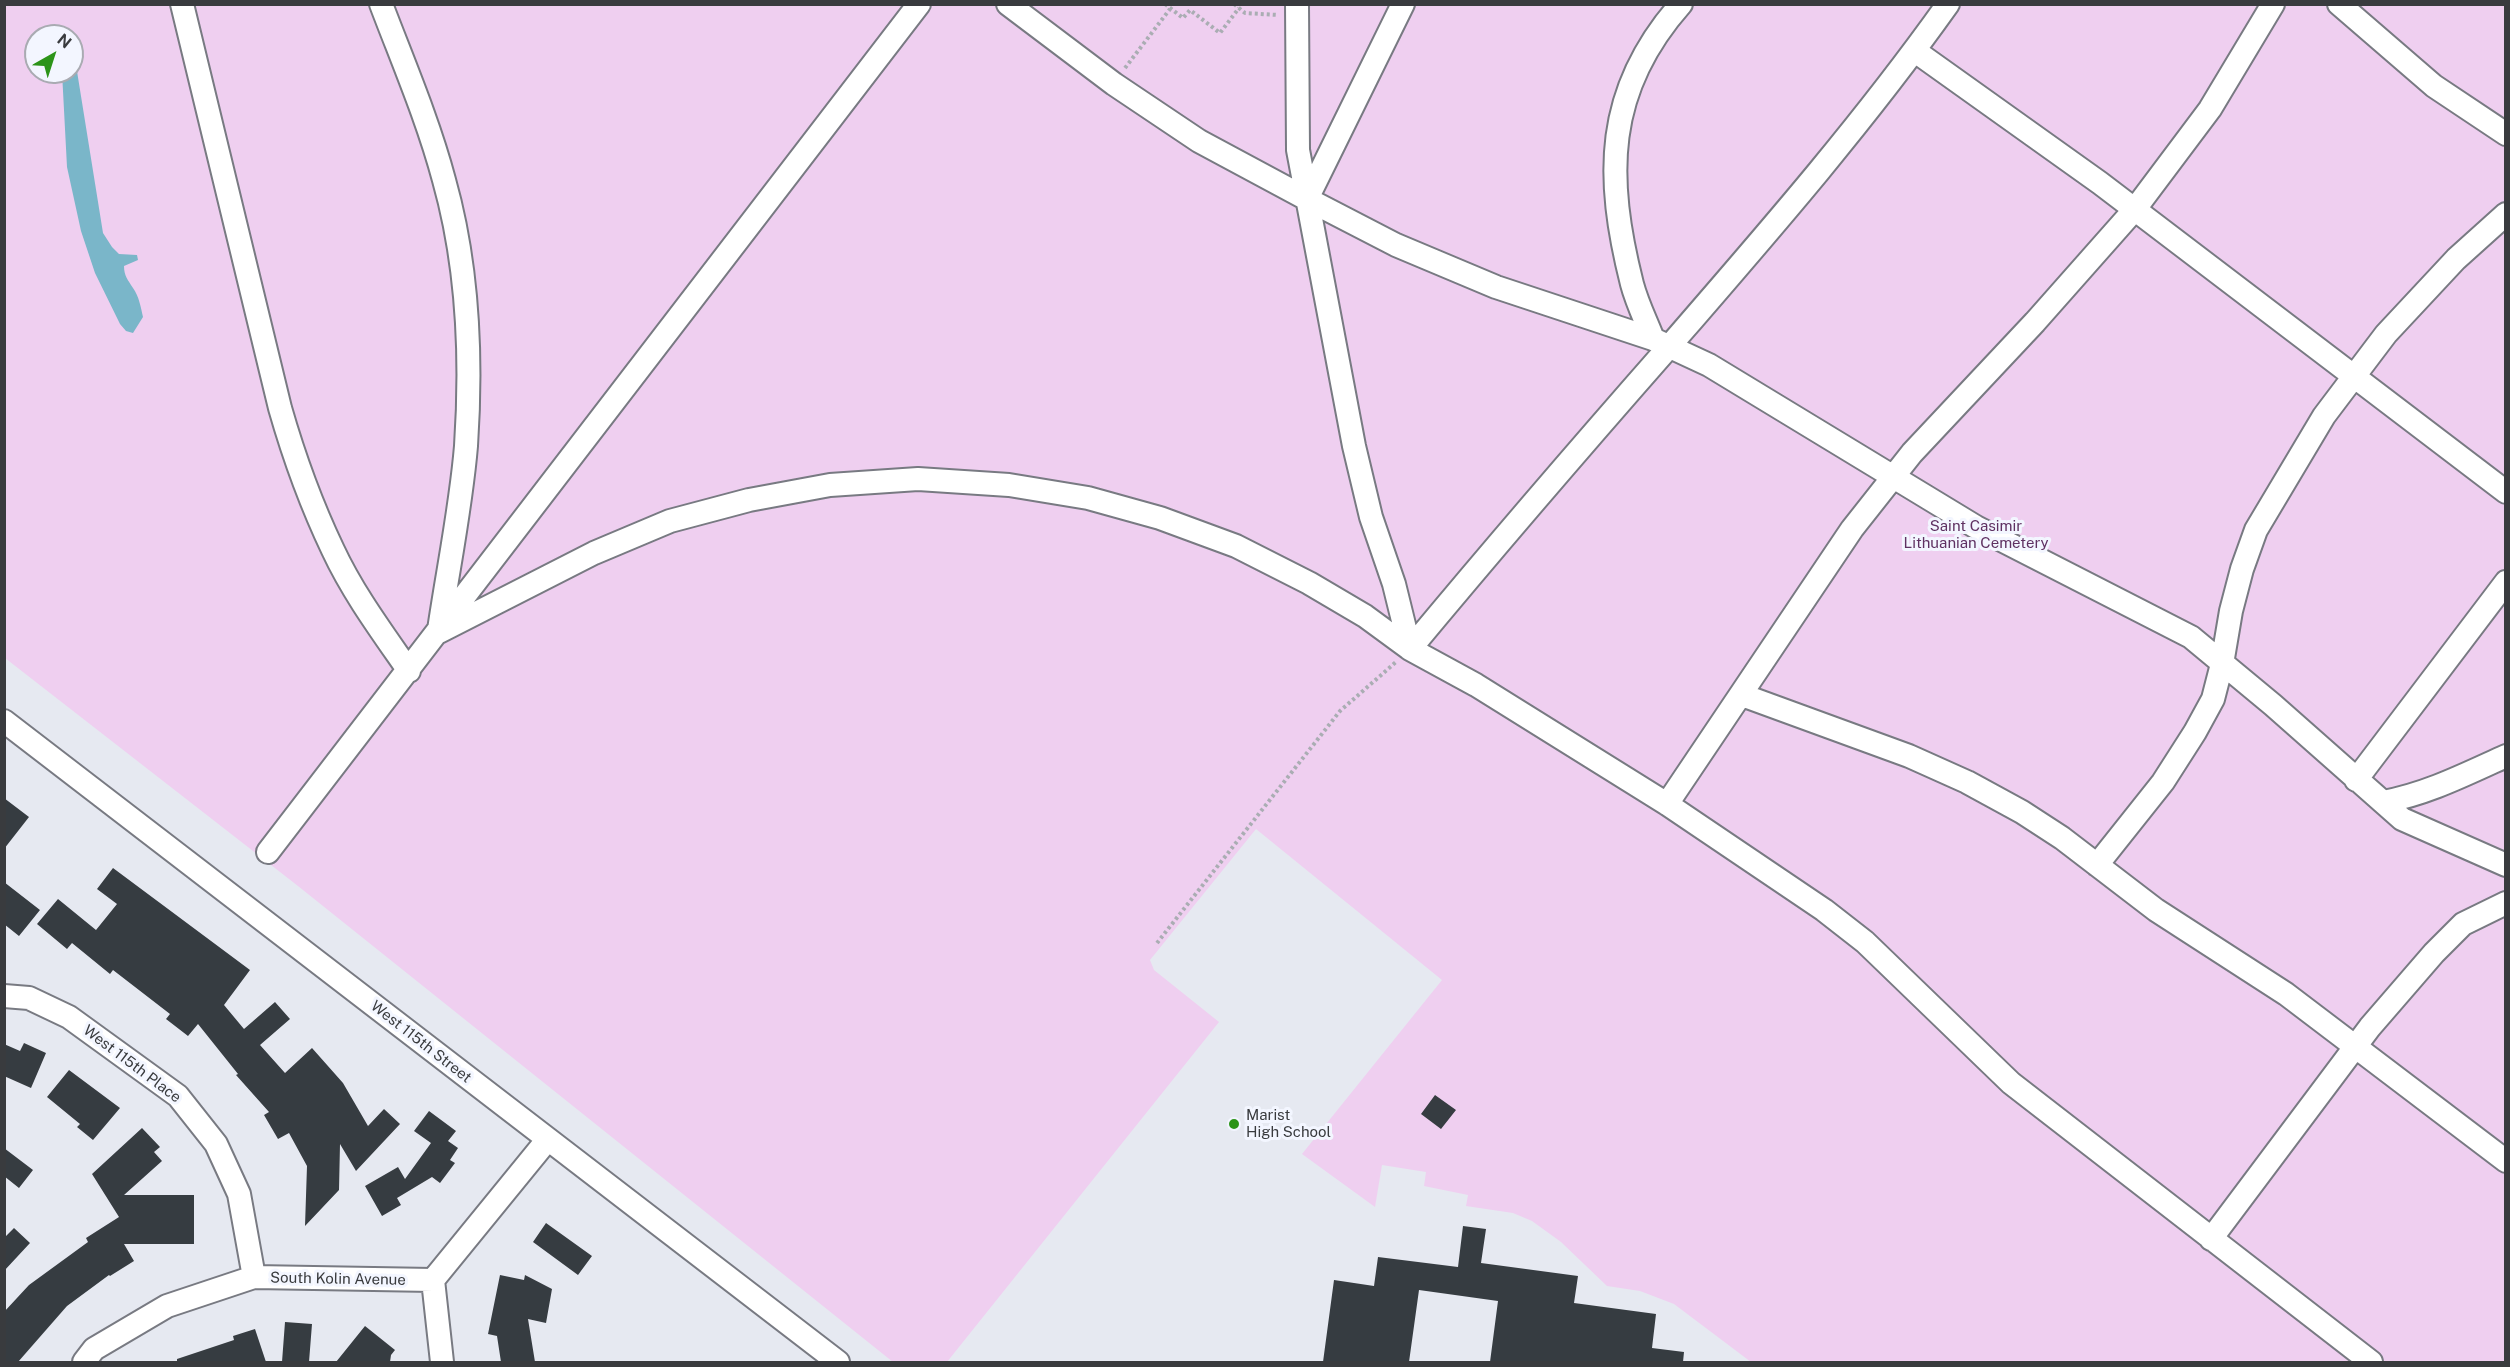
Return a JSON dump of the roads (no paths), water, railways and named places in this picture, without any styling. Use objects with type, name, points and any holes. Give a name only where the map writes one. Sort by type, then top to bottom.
[{"type":"street","points":[[182,4],[277,396],[297,466],[333,551],[368,611],[409,671]]},
{"type":"street","points":[[381,4],[429,128],[445,181],[456,232],[466,304],[469,371],[466,447],[439,632]]},
{"type":"street","points":[[268,852],[919,4]]},
{"type":"street","points":[[1008,4],[1114,84],[1199,141],[1307,199],[1396,245],[1486,282],[1661,343],[1709,365],[1976,526],[2192,637],[2402,819],[2505,865]]},
{"type":"street","points":[[1307,199],[1403,4]]},
{"type":"street","points":[[1661,343],[1633,285],[1617,195],[1614,164],[1624,98],[1665,22],[1681,4]]},
{"type":"street","points":[[1410,649],[1661,343],[1719,291],[1829,160],[1915,51],[1948,4]]},
{"type":"street","points":[[1667,804],[1852,529],[1893,476],[1956,404],[2035,322],[2135,209],[2210,108],[2273,4]]},
{"type":"street","points":[[2339,4],[2434,86],[2505,134]]},
{"type":"street","points":[[1297,10],[1298,150],[1354,446],[1371,517],[1394,584],[1410,649]]},
{"type":"street","points":[[1915,51],[2135,209],[2505,492]]},
{"type":"street","points":[[2097,865],[2163,782],[2213,699],[2222,664],[2231,611],[2242,569],[2256,530],[2319,425],[2386,334],[2441,274],[2505,214]]},
{"type":"street","points":[[439,632],[594,552],[670,521],[749,500],[830,485],[918,479],[1009,485],[1088,498],[1160,518],[1236,546],[1309,583],[1365,616],[1410,649],[1476,685],[1667,804],[1824,910],[1865,942],[2011,1083],[2371,1362]]},
{"type":"street","points":[[2356,780],[2505,582]]},
{"type":"street","points":[[1742,694],[1909,756],[1967,782],[2022,812],[2156,910],[2286,994],[2505,1161]]},
{"type":"street","name":"West 115th Street","points":[[4,721],[838,1362]]},
{"type":"street","points":[[2383,802],[2407,797],[2444,784],[2505,756]]},
{"type":"street","points":[[2211,1239],[2356,1047],[2434,953],[2463,924],[2505,903]]},
{"type":"street","name":"West 115th Place","points":[[4,996],[29,998],[69,1017],[178,1096],[216,1144],[239,1194],[254,1277]]},
{"type":"street","points":[[442,1362],[433,1280],[548,1139]]},
{"type":"street","name":"South Kolin Avenue","points":[[84,1362],[94,1349],[167,1306],[254,1277],[433,1280]]},
{"type":"water","points":[[63,84],[79,84],[103,233],[119,254],[137,255],[138,260],[124,266],[127,278],[138,298],[143,317],[133,333],[126,331],[120,324],[95,273],[81,231],[67,167]]},
{"type":"place","name":"Marist High School","points":[[1234,1124]]},
{"type":"park label","name":"Saint Casimir Lithuanian Cemetery","points":[[1976,534]]}]
